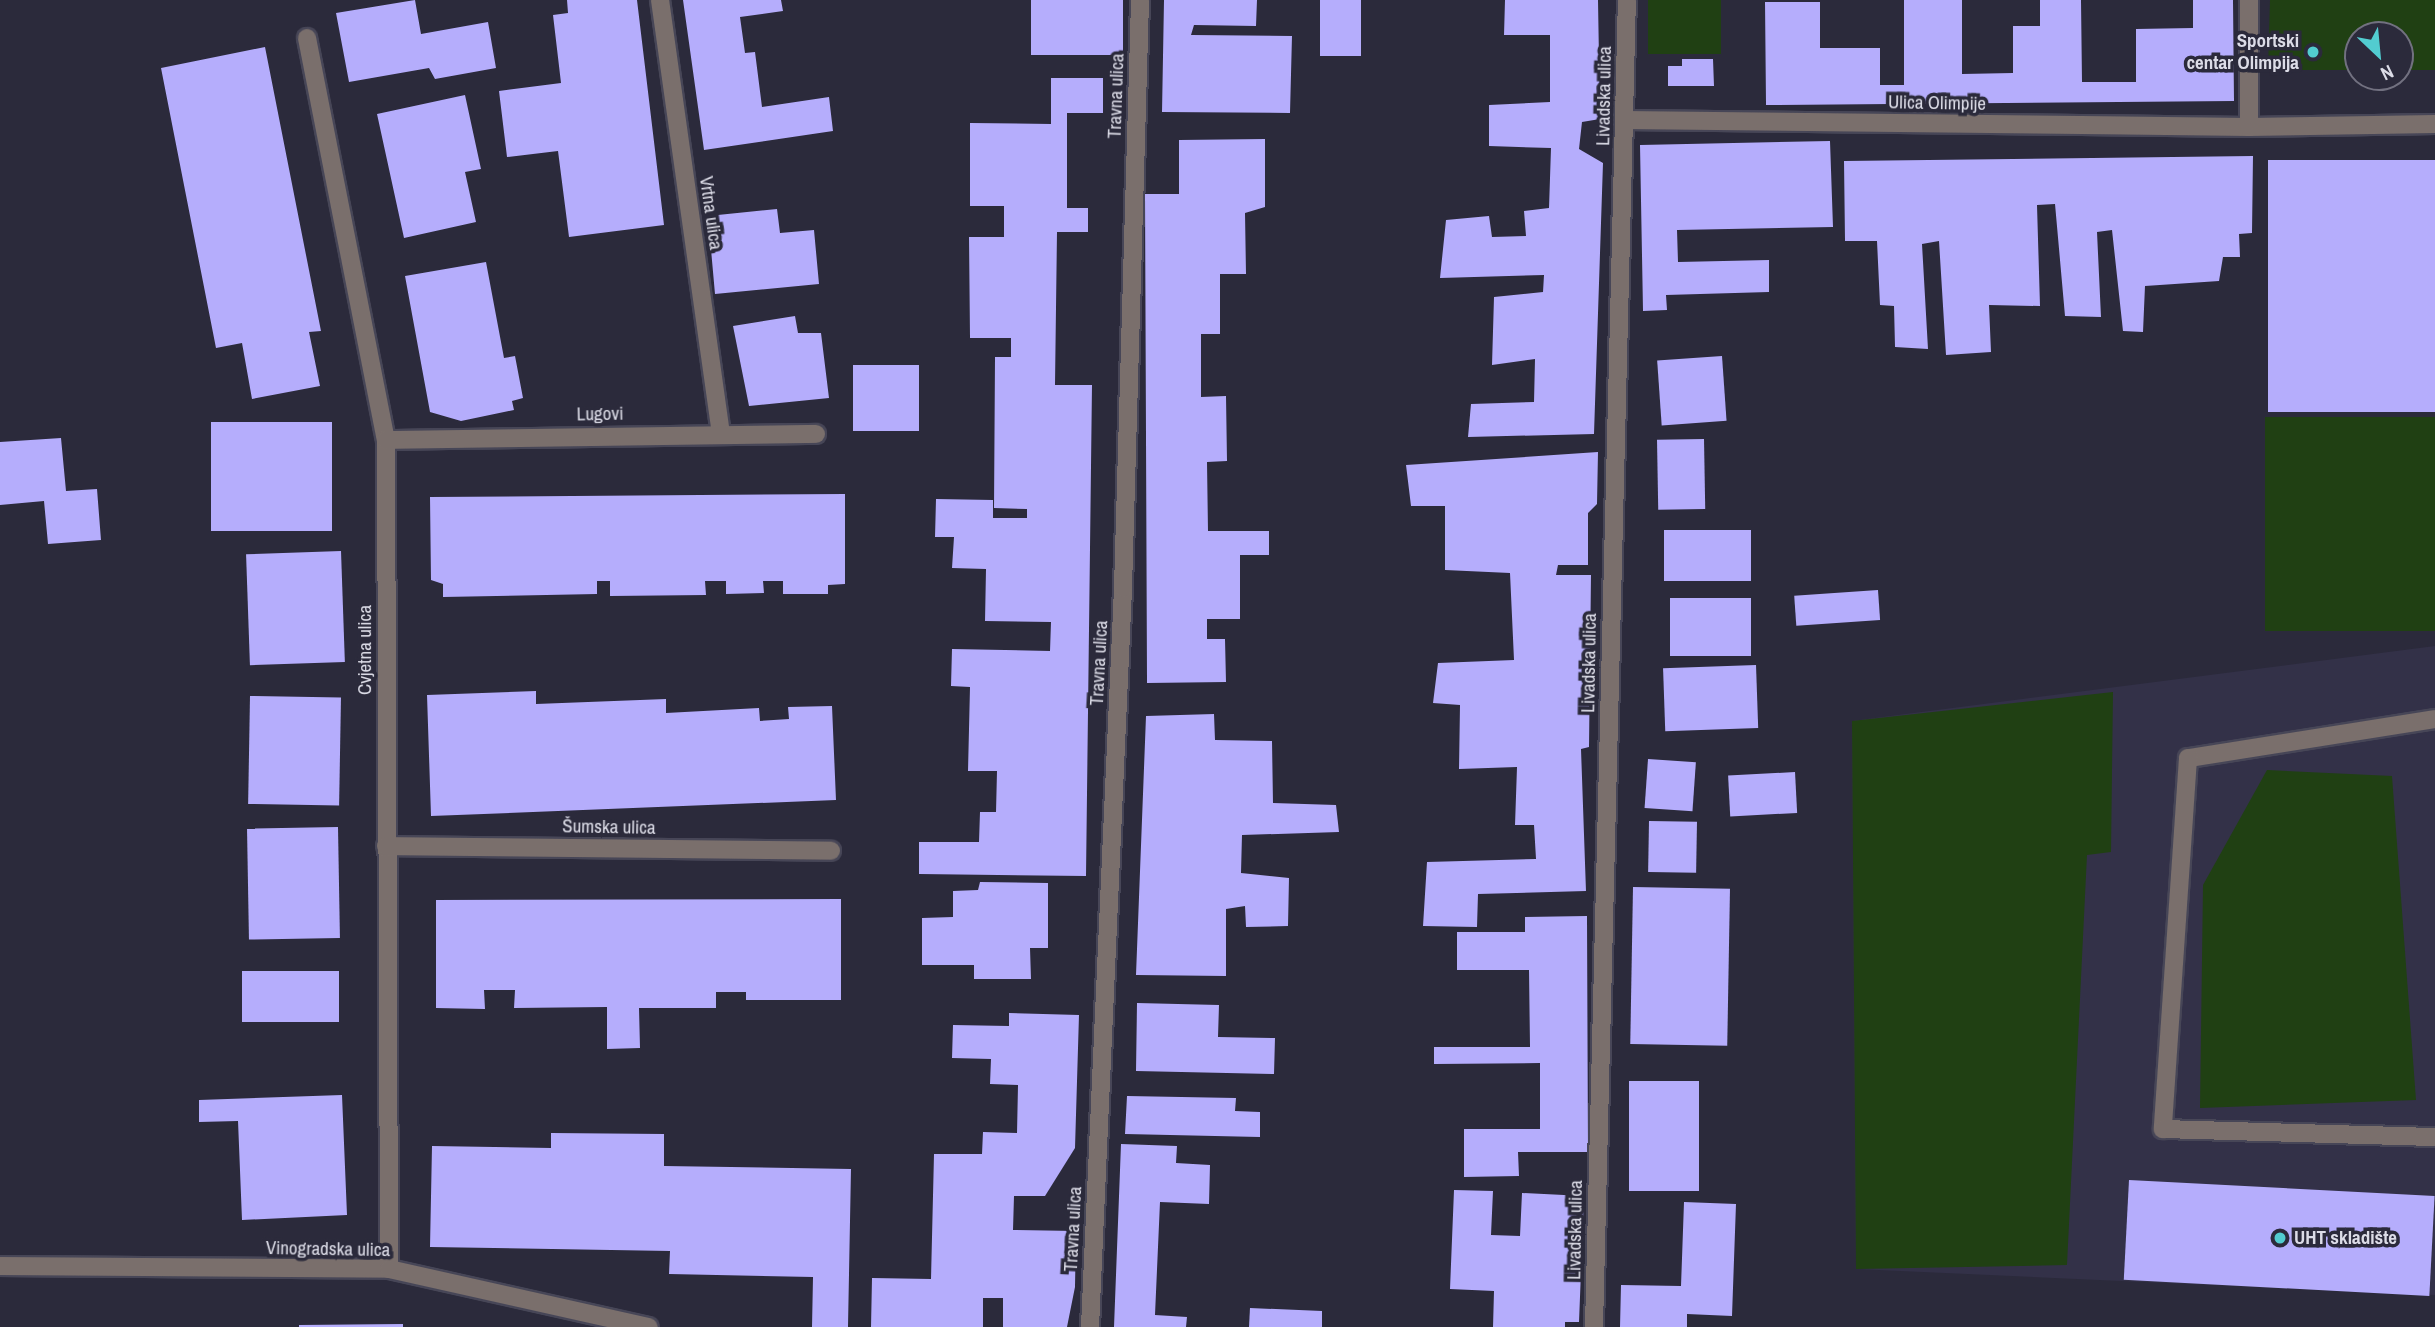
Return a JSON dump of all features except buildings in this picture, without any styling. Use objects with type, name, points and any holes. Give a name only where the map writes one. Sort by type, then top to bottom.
[{"type":"street","name":"Vrtna ulica","points":[[660,0],[721,432]]},
{"type":"street","name":"Travna ulica","points":[[1090,1327],[1123,589],[1139,0]]},
{"type":"street","name":"Livadska ulica","points":[[1594,1327],[1627,0]]},
{"type":"street","points":[[2249,0],[2249,127]]},
{"type":"street","name":"Cvjetna ulica","points":[[307,38],[386,440],[389,1269]]},
{"type":"street","name":"Ulica Olimpije","points":[[1624,120],[2249,127],[2435,124]]},
{"type":"street","name":"Lugovi","points":[[386,440],[721,432],[816,434]]},
{"type":"street","points":[[2435,719],[2188,758],[2163,1129],[2435,1137]]},
{"type":"street","name":"Šumska ulica","points":[[386,846],[831,850]]},
{"type":"street","name":"Vinogradska ulica","points":[[0,1266],[389,1269],[649,1327]]},
{"type":"shaded area","points":[[2435,646],[2435,1295],[1856,1269],[1852,721]]},
{"type":"green space","points":[[1648,0],[1721,0],[1721,54],[1648,54]]},
{"type":"green space","name":"Sportski centar Olimpija","points":[[2270,0],[2435,0],[2435,70],[2414,70],[2414,21],[2344,21],[2344,70],[2268,70]]},
{"type":"green space","points":[[2265,417],[2435,417],[2435,631],[2265,631]]},
{"type":"green space","points":[[2113,692],[2111,852],[2087,855],[2067,1265],[1856,1269],[1852,721]]},
{"type":"green space","points":[[2267,770],[2392,776],[2416,1100],[2200,1108],[2203,885]]},
{"type":"place","name":"Sportski centar Olimpija","points":[[2313,52]]},
{"type":"place","name":"UHT skladište","points":[[2280,1238]]}]
